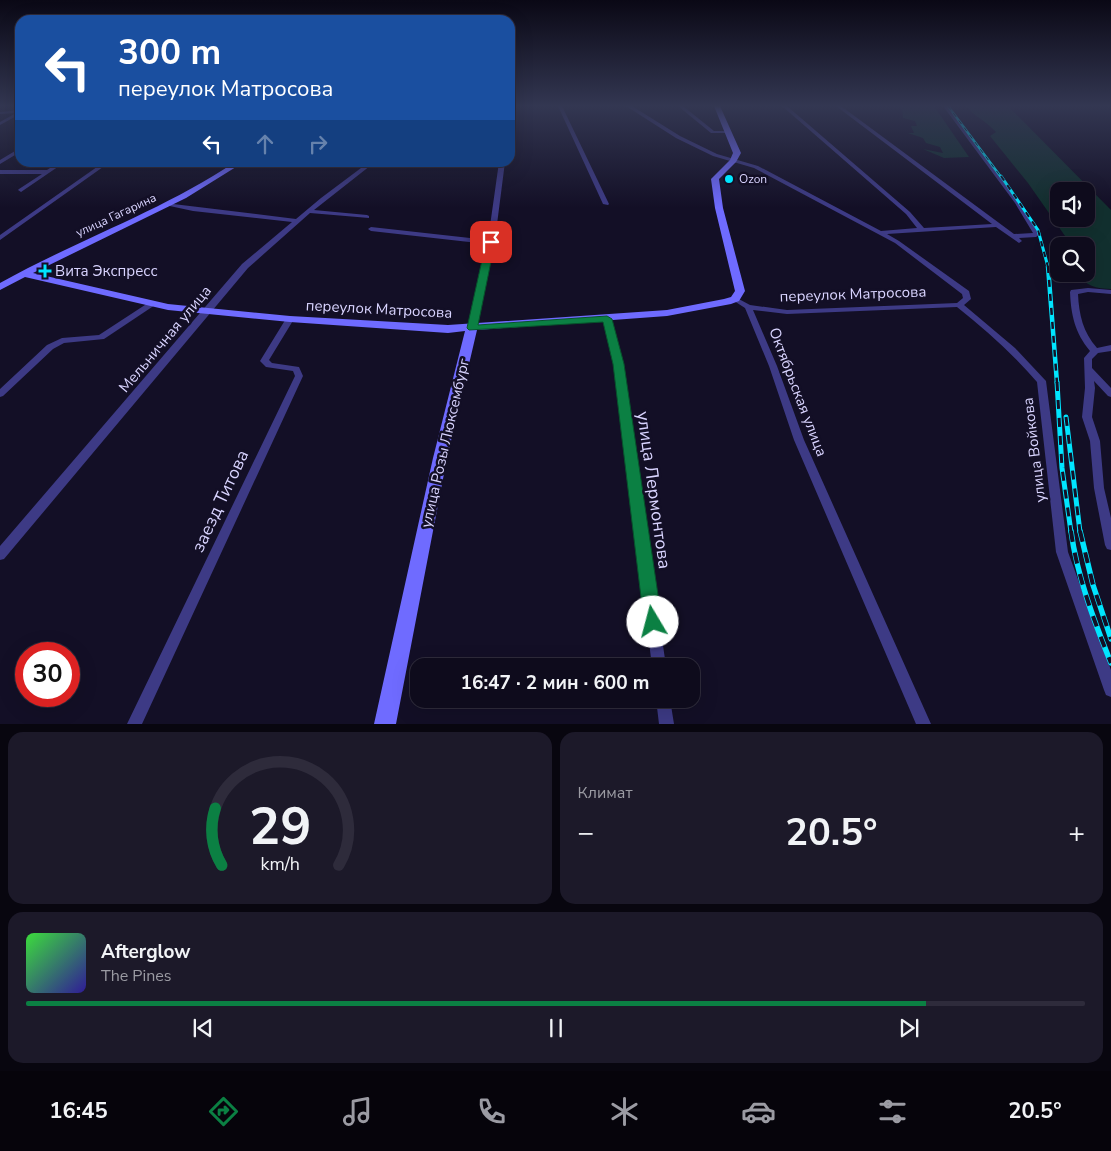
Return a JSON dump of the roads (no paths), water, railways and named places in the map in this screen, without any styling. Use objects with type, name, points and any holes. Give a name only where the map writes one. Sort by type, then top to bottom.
[{"type":"main road","points":[[731,140],[737,153],[735,161],[719,173],[715,179],[719,208],[740,291],[735,299]]},
{"type":"main road","name":"улица Гагарина","points":[[0,287],[218,179],[234,167]]},
{"type":"main road","name":"переулок Матросова","points":[[24,274],[152,305],[404,328],[472,328],[607,319],[667,313],[735,299]]},
{"type":"main road","name":"улица Розы Люксембург","points":[[385,724],[440,458],[472,328]]},
{"type":"street","points":[[576,140],[606,204]]},
{"type":"street","points":[[684,140],[715,155],[756,167],[897,242],[966,292],[967,299],[959,305]]},
{"type":"street","points":[[823,140],[908,214],[921,228]]},
{"type":"street","points":[[883,140],[1019,241]]},
{"type":"street","points":[[971,140],[1018,202],[1037,232],[1036,235],[1030,236],[1012,236]]},
{"type":"street","points":[[0,162],[15,153]]},
{"type":"street","points":[[21,190],[56,167]]},
{"type":"street","points":[[0,238],[101,167]]},
{"type":"street","name":"Мельничная улица","points":[[0,555],[245,266],[298,220],[367,167]]},
{"type":"street","name":"улица Розы Люксембург","points":[[472,328],[491,242],[501,167]]},
{"type":"street","points":[[0,172],[48,172]]},
{"type":"street","points":[[167,204],[193,210],[298,220]]},
{"type":"street","points":[[309,212],[367,217]]},
{"type":"street","points":[[878,233],[921,228],[998,225]]},
{"type":"street","points":[[371,229],[491,242]]},
{"type":"street","points":[[1095,351],[1082,336],[1075,317],[1074,292],[1088,290],[1111,292]]},
{"type":"street","points":[[735,299],[748,307]]},
{"type":"street","points":[[0,394],[50,347],[62,341],[101,337],[152,305]]},
{"type":"street","name":"переулок Матросова","points":[[748,307],[787,312],[959,305]]},
{"type":"street","name":"улица Войкова","points":[[959,305],[987,326],[1024,360],[1041,381],[1062,552],[1111,690]]},
{"type":"street","name":"Октябрьская улица","points":[[748,307],[773,366],[799,440],[924,724]]},
{"type":"street","name":"заезд Титова","points":[[134,724],[299,376],[296,369],[269,365],[264,361],[290,319]]},
{"type":"street","name":"улица Лермонтова","points":[[607,319],[618,364],[658,658]]},
{"type":"street","points":[[1111,348],[1095,351],[1088,358],[1090,388],[1087,417],[1095,441],[1099,488],[1111,545]]},
{"type":"street","points":[[1088,370],[1111,394]]},
{"type":"street","points":[[664,708],[667,724]]},
{"type":"railway","points":[[973,140],[1001,177]]},
{"type":"railway","points":[[1001,176],[1038,230],[1048,267]]},
{"type":"railway","points":[[1048,266],[1057,383]]},
{"type":"railway","points":[[1057,382],[1062,468],[1071,532]]},
{"type":"railway","points":[[1066,417],[1080,532]]},
{"type":"railway","points":[[1071,531],[1077,565],[1092,615],[1111,663]]},
{"type":"railway","points":[[1080,531],[1093,585],[1111,639]]},
{"type":"place","name":"Ozon","points":[[729,179]]},
{"type":"place","name":"Вита Экспресс","points":[[45,271]]}]
